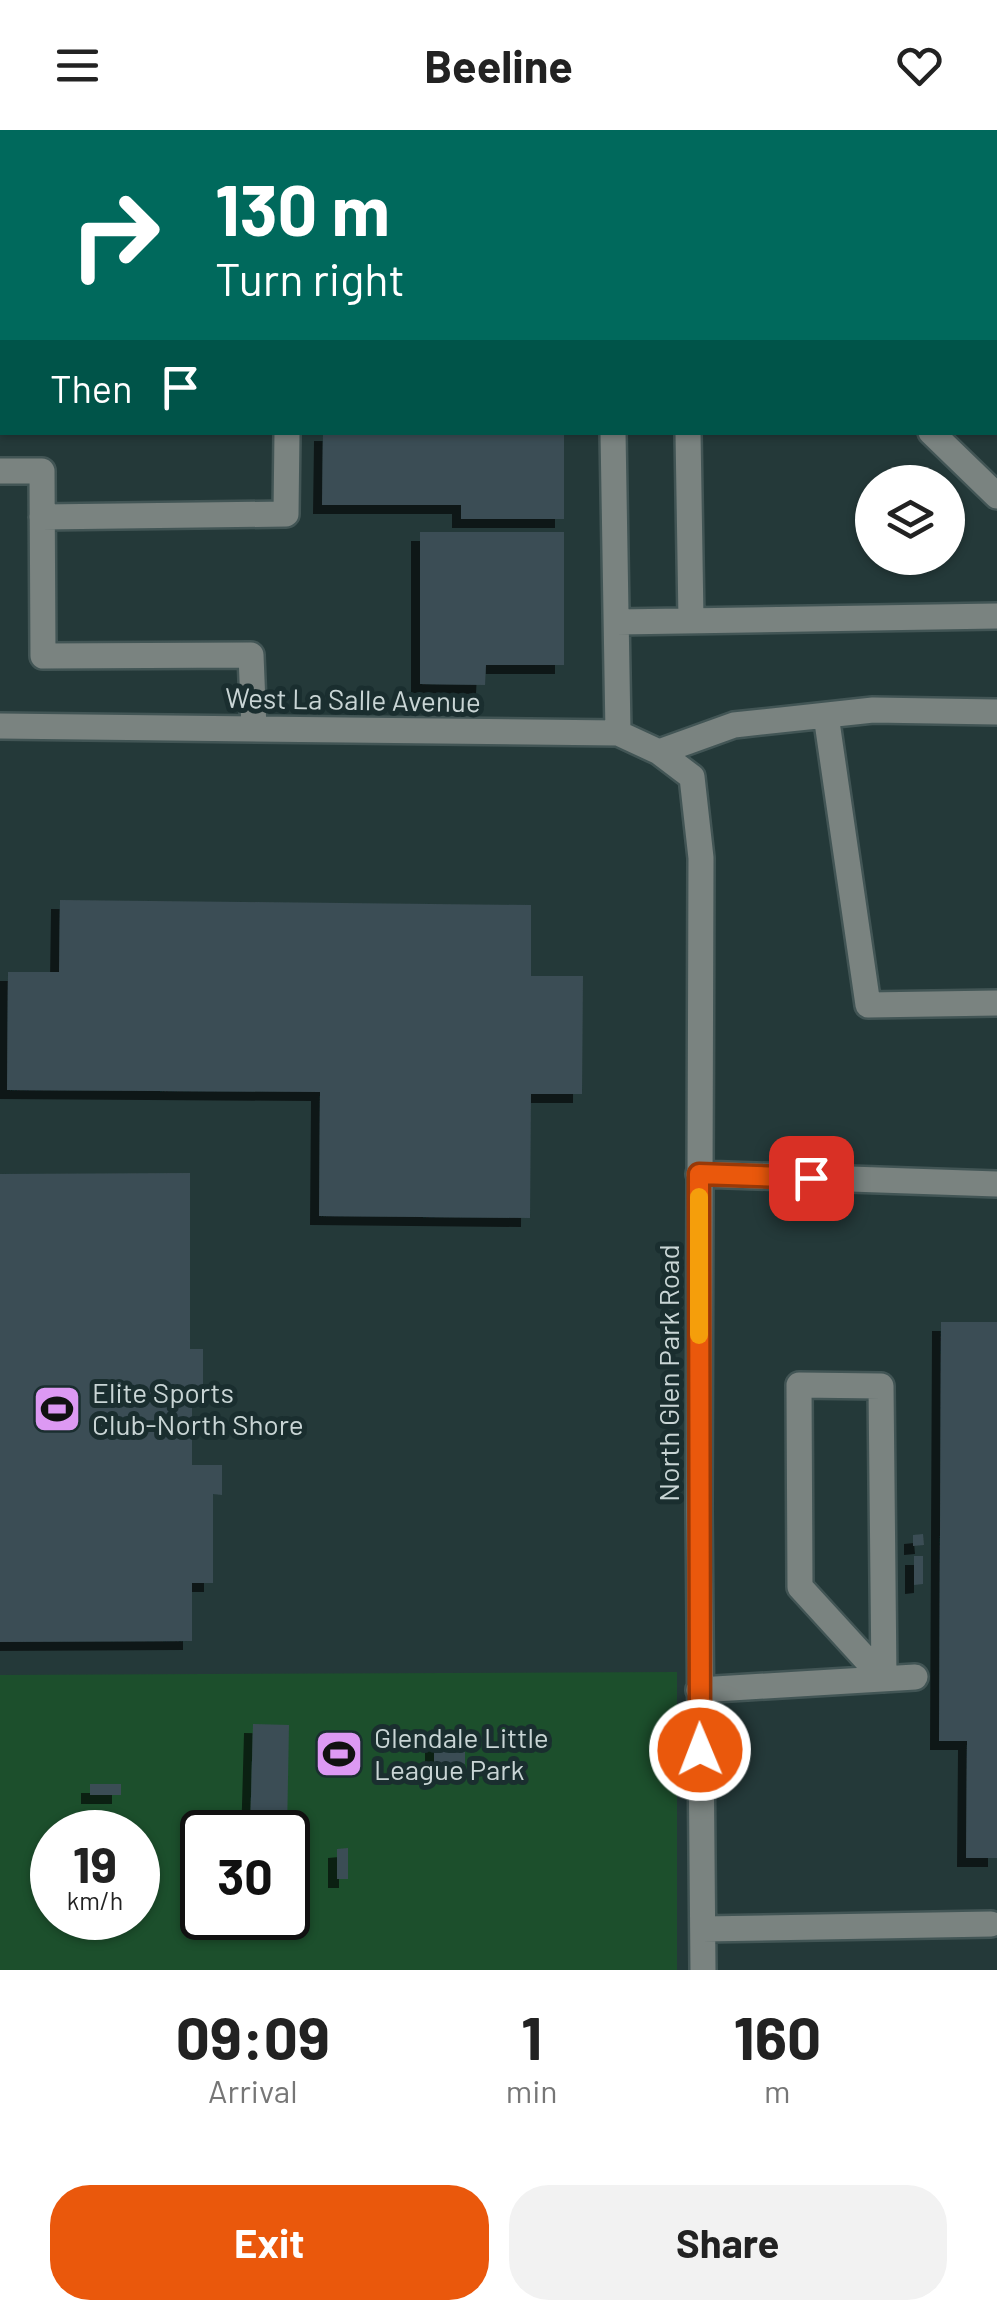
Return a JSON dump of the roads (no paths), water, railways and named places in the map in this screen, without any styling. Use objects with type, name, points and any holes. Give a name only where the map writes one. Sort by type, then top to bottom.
[{"type":"street","points":[[42,517],[286,514],[287,435]]},
{"type":"street","points":[[614,435],[618,733]]},
{"type":"street","points":[[688,435],[691,620]]},
{"type":"street","points":[[934,435],[997,496]]},
{"type":"street","points":[[0,471],[42,471],[44,656],[251,655],[254,729]]},
{"type":"street","points":[[618,622],[997,616]]},
{"type":"street","points":[[659,752],[734,725],[873,710],[997,712]]},
{"type":"street","points":[[826,715],[868,1005],[997,1003]]},
{"type":"street","name":"West La Salle Avenue","points":[[0,726],[618,733],[659,752],[692,777]]},
{"type":"street","name":"North Glen Park Road","points":[[692,777],[701,858],[699,1690],[704,1970]]},
{"type":"street","points":[[699,1174],[997,1184]]},
{"type":"street","points":[[799,1386],[881,1386],[884,1679],[800,1586],[799,1386]]},
{"type":"street","points":[[699,1690],[915,1677]]},
{"type":"street","points":[[703,1930],[991,1924]]},
{"type":"place","name":"Elite Sports Club-North Shore","points":[[57,1409]]},
{"type":"place","name":"Glendale Little League Park","points":[[339,1754]]}]
